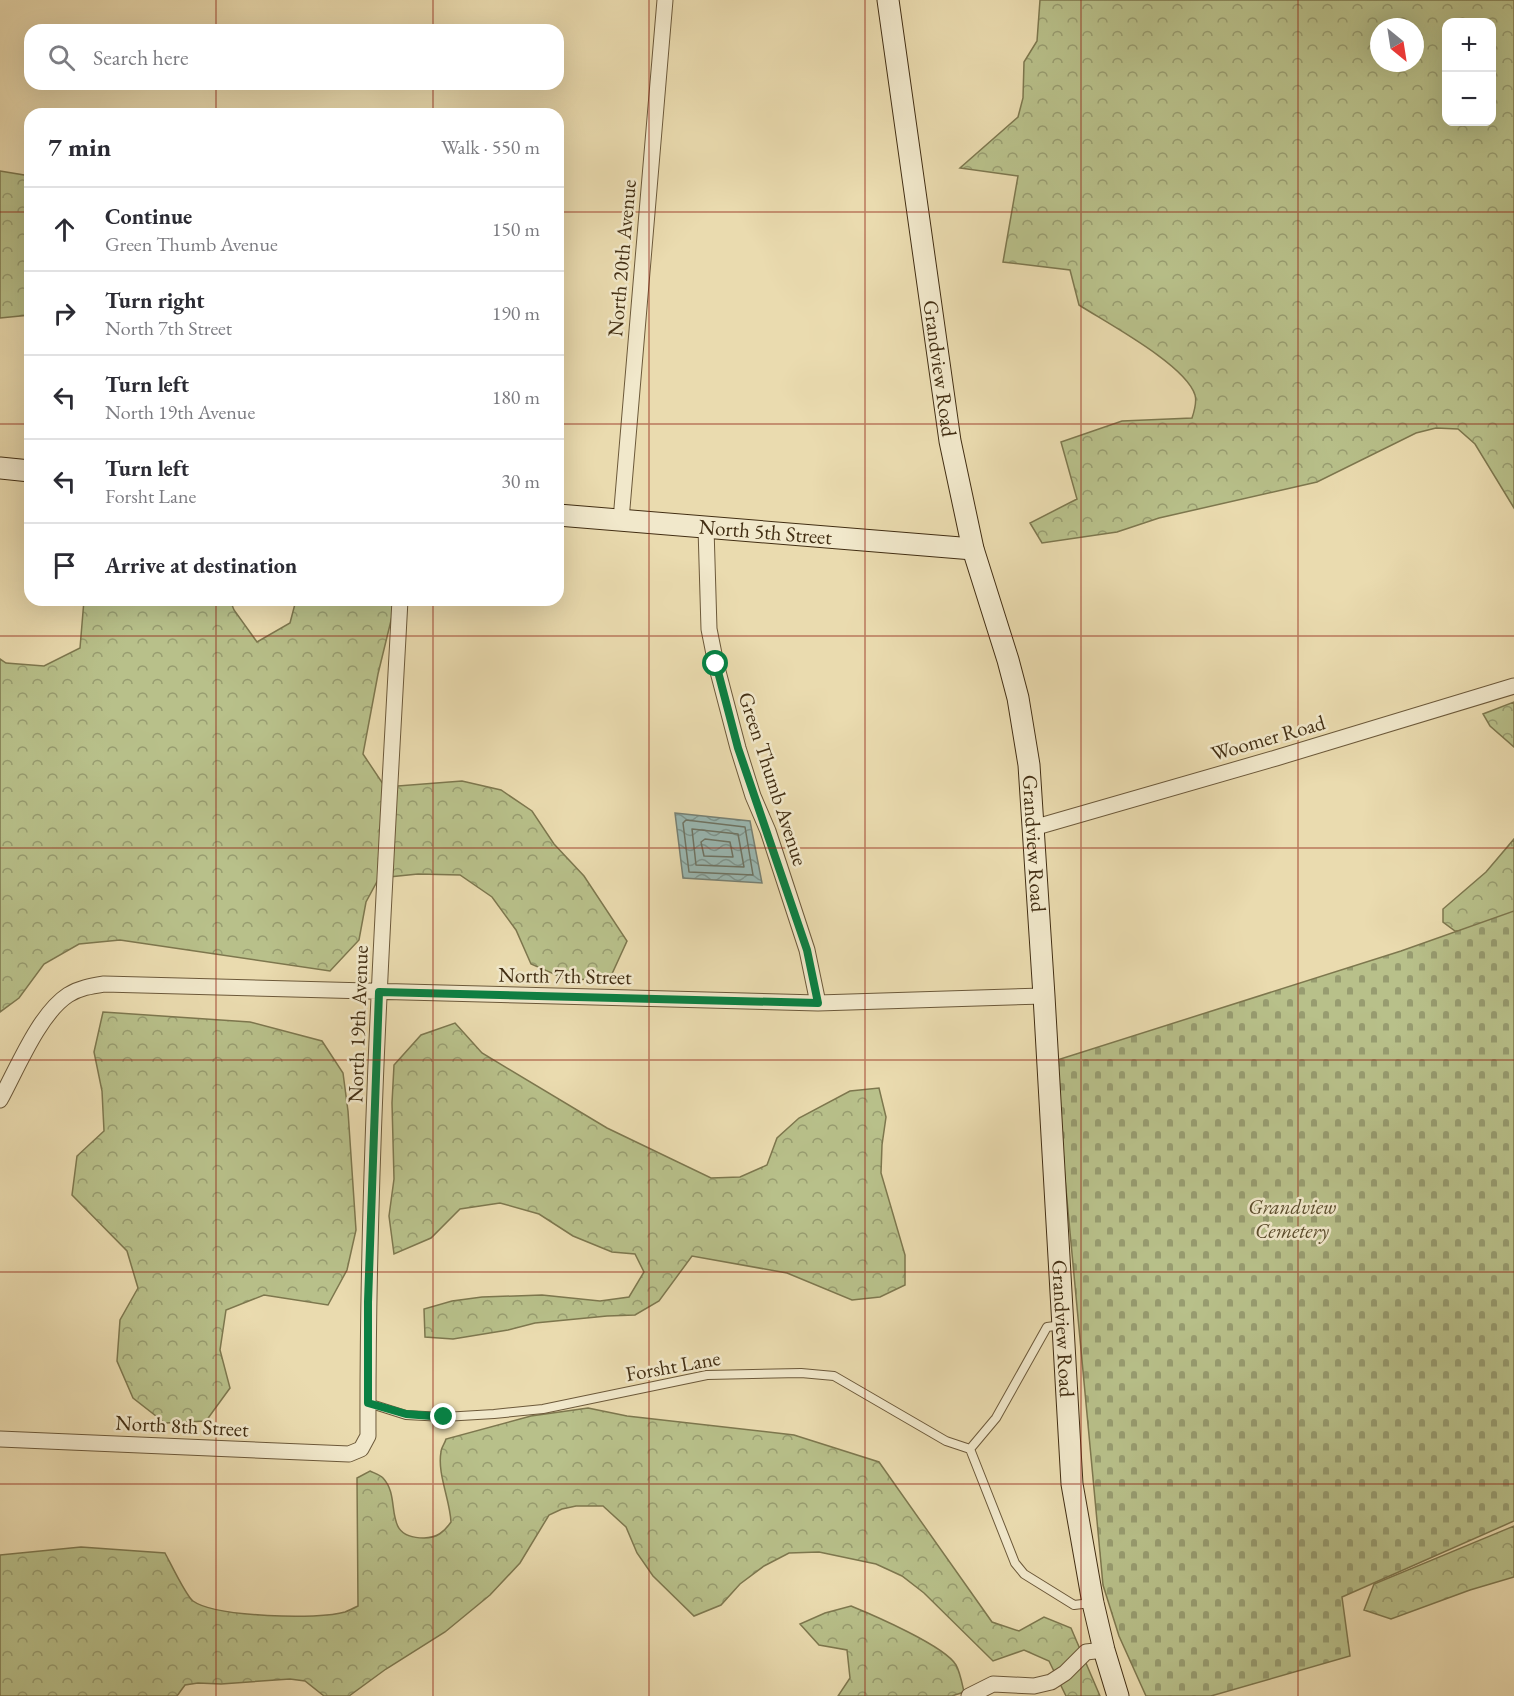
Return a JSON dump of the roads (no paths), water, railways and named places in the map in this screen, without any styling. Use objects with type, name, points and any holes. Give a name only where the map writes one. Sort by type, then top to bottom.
[{"type":"main road","name":"Grandview Road","points":[[888,0],[950,441],[973,549],[1018,698],[1029,765],[1072,1484],[1093,1603],[1118,1696]]},
{"type":"main road","points":[[0,468],[24,470]]},
{"type":"main road","name":"North 5th Street","points":[[564,515],[973,549]]},
{"type":"street","name":"North 20th Avenue","points":[[621,520],[665,0]]},
{"type":"street","name":"Green Thumb Avenue","points":[[706,528],[709,629],[716,664],[738,748],[807,950],[818,1003]]},
{"type":"street","name":"North 19th Avenue","points":[[362,1449],[368,1436],[368,1302],[379,992],[400,606]]},
{"type":"street","name":"Woomer Road","points":[[1033,828],[1514,686]]},
{"type":"street","name":"North 7th Street","points":[[0,1100],[38,1029],[52,1008],[84,987],[112,984],[818,1003],[1044,996]]},
{"type":"street","name":"North 8th Street","points":[[0,1439],[329,1454],[349,1454],[362,1449]]},
{"type":"street","points":[[969,1696],[993,1684],[1034,1686],[1051,1682],[1065,1673],[1086,1652],[1104,1650]]},
{"type":"lane","points":[[1063,1325],[1047,1327],[996,1418],[970,1449],[1016,1563],[1024,1574],[1074,1605],[1093,1603]]},
{"type":"lane","name":"Forsht Lane","points":[[368,1403],[406,1414],[444,1417],[494,1414],[543,1409],[707,1375],[801,1373],[834,1376],[946,1441],[970,1449]]},
{"type":"water","points":[[675,813],[750,821],[762,883],[683,878]]},
{"type":"park label","name":"Grandview Cemetery","points":[[1292,1219]]}]
